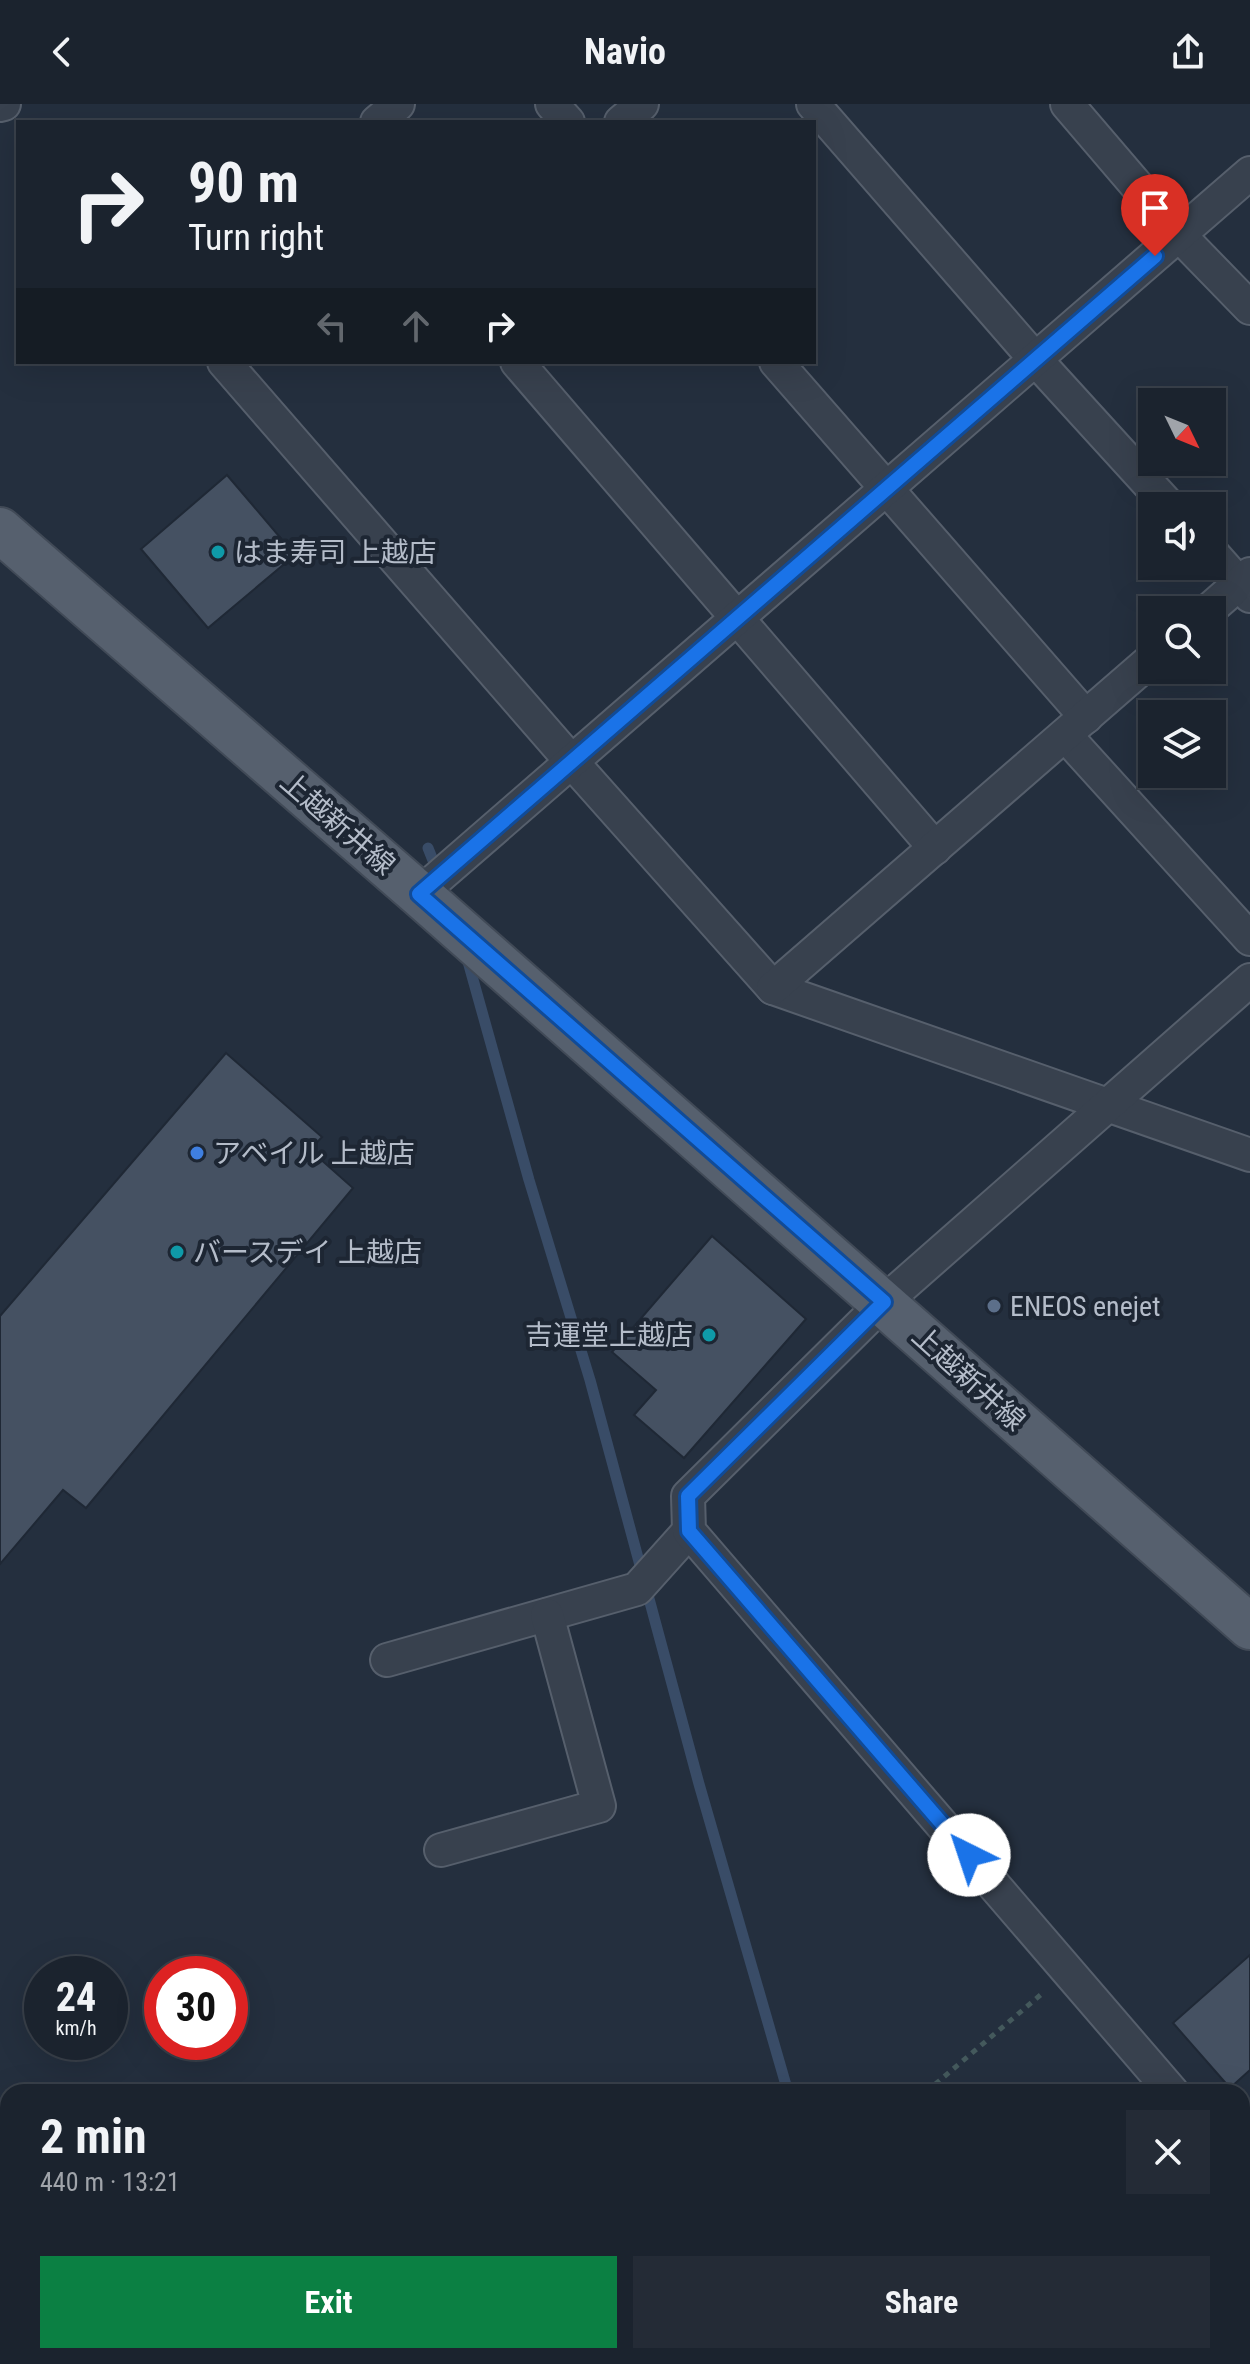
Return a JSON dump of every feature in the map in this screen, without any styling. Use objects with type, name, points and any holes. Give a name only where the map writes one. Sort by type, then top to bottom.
[{"type":"main road","name":"上越新井線","points":[[0,530],[884,1302],[1250,1627]]},
{"type":"street","points":[[379,120],[398,104]]},
{"type":"street","points":[[552,104],[566,120]]},
{"type":"street","points":[[623,120],[642,104]]},
{"type":"street","points":[[813,104],[1035,359],[1156,492]]},
{"type":"street","points":[[1067,104],[1179,235],[1250,308]]},
{"type":"street","points":[[419,894],[1250,173]]},
{"type":"street","points":[[226,364],[773,988],[1250,1155]]},
{"type":"street","points":[[519,364],[935,848]]},
{"type":"street","points":[[778,364],[886,489],[1250,939]]},
{"type":"street","points":[[1226,566],[1247,585],[1226,599]]},
{"type":"street","points":[[773,988],[1138,671]]},
{"type":"street","points":[[1165,2084],[689,1531],[688,1496],[884,1302],[1250,980]]},
{"type":"street","points":[[387,1660],[637,1589],[689,1531]]},
{"type":"street","points":[[441,1850],[599,1806],[547,1615]]},
{"type":"path","points":[[935,2084],[1069,1971]]},
{"type":"building","name":"はま寿司 上越店","points":[[227,475],[295,555],[208,628],[141,549]]},
{"type":"building","name":"バースデイ 上越店","points":[[226,1053],[322,1137],[310,1150],[353,1188],[86,1508],[63,1490],[0,1564],[0,1316]]},
{"type":"building","name":"吉運堂上越店","points":[[712,1236],[806,1319],[684,1458],[634,1415],[656,1390],[612,1352]]},
{"type":"building","points":[[1250,1955],[1250,2070],[1234,2084],[1226,2084],[1173,2023]]},
{"type":"waterway","points":[[428,848],[438,873]]},
{"type":"waterway","points":[[467,958],[529,1180],[590,1380],[699,1784],[786,2084]]},
{"type":"place","name":"はま寿司 上越店","points":[[218,552]]},
{"type":"place","name":"アベイル 上越店","points":[[197,1153]]},
{"type":"place","name":"バースデイ 上越店","points":[[177,1252]]},
{"type":"place","name":"ENEOS enejet","points":[[994,1306]]},
{"type":"place","name":"吉運堂上越店","points":[[709,1335]]},
{"type":"route","points":[[969,1855],[689,1531],[688,1496],[884,1302],[419,894],[1155,256]]}]
